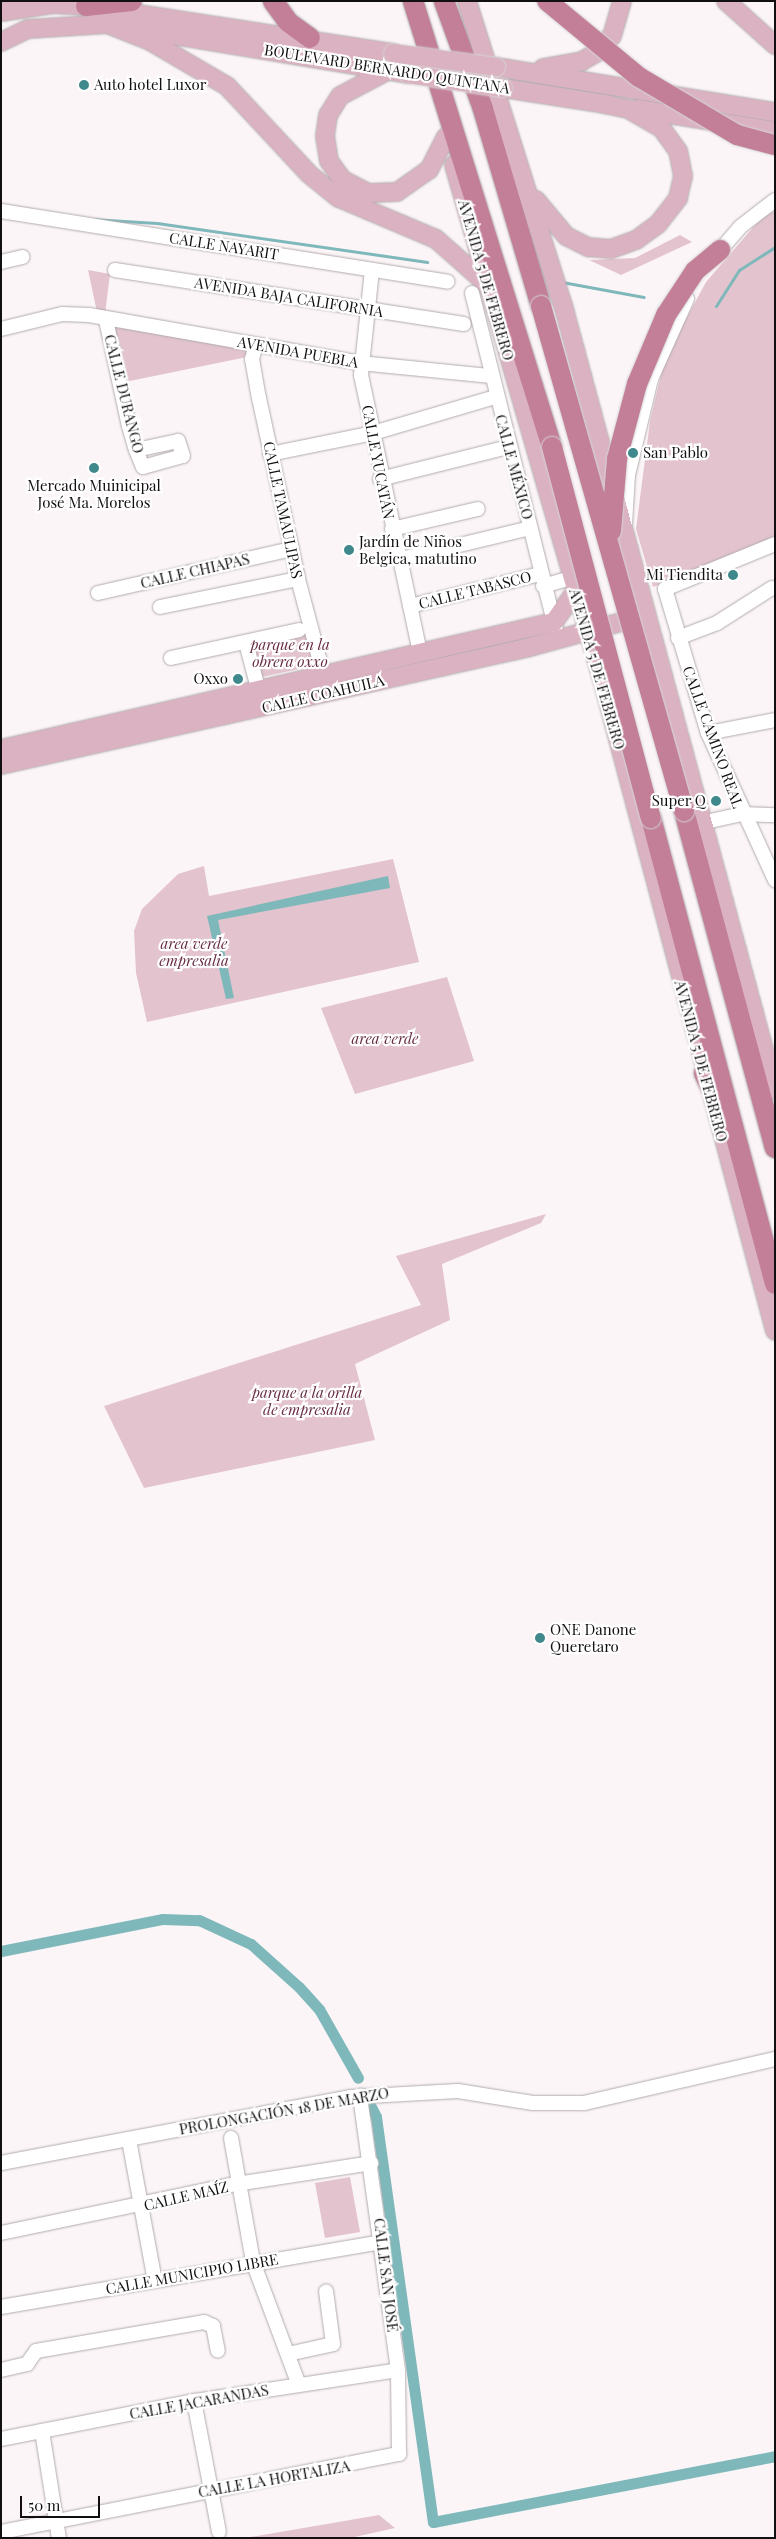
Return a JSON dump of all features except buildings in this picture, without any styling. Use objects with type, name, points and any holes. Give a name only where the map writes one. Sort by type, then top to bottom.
[{"type":"highway","points":[[86,6],[132,1]]},
{"type":"highway","points":[[273,1],[288,22],[310,38]]},
{"type":"highway","points":[[444,1],[484,109],[541,306],[618,540],[684,810],[775,1122]]},
{"type":"highway","points":[[547,1],[639,77],[737,135],[775,145]]},
{"type":"highway","name":"AVENIDA 5 DE FEBRERO","points":[[415,5],[512,313],[651,818],[775,1284]]},
{"type":"highway","points":[[618,540],[617,459],[637,384],[666,315],[695,271],[720,250]]},
{"type":"highway","points":[[704,1073],[740,1153]]},
{"type":"highway","points":[[768,1095],[775,1148]]},
{"type":"main road","points":[[466,1],[525,182],[618,540],[643,616],[701,823],[768,1095]]},
{"type":"main road","points":[[473,20],[478,1]]},
{"type":"main road","points":[[499,68],[582,61],[612,36],[622,1]]},
{"type":"main road","points":[[726,1],[775,45]]},
{"type":"main road","name":"BOULEVARD BERNARDO QUINTANA","points":[[1,12],[52,4],[86,6],[310,38],[393,53],[775,112]]},
{"type":"main road","name":"AVENIDA 5 DE FEBRERO","points":[[415,5],[446,137],[586,630],[775,1331]]},
{"type":"main road","name":"BOULEVARD BERNARDO QUINTANA","points":[[1,42],[28,29],[107,24],[408,74],[775,131]]},
{"type":"main road","points":[[107,24],[150,41],[226,86],[310,174],[339,198],[436,239],[488,285]]},
{"type":"main road","points":[[387,70],[340,96],[328,115],[325,136],[329,161],[343,180],[369,193],[396,192],[429,170],[446,137]]},
{"type":"main road","points":[[525,182],[544,214],[566,236],[588,246],[611,249],[636,240],[658,224],[678,198],[683,176],[678,150],[661,128],[645,117],[600,103]]},
{"type":"main road","points":[[554,622],[573,585]]},
{"type":"main road","name":"CALLE COAHUILA","points":[[1,764],[559,639],[586,630],[643,616]]},
{"type":"main road","name":"CALLE COAHUILA","points":[[1,748],[323,673],[554,622]]},
{"type":"street","points":[[720,250],[775,200]]},
{"type":"street","name":"CALLE NAYARIT","points":[[1,211],[447,282]]},
{"type":"street","points":[[1,254],[22,257],[1,262]]},
{"type":"street","name":"AVENIDA BAJA CALIFORNIA","points":[[115,270],[464,324]]},
{"type":"street","name":"CALLE YUCATÁN","points":[[372,270],[360,363],[380,479],[400,559],[420,653]]},
{"type":"street","name":"CALLE MÉXICO","points":[[472,293],[495,397],[559,639]]},
{"type":"street","name":"AVENIDA PUEBLA","points":[[1,329],[62,314],[360,363],[491,376]]},
{"type":"street","name":"CALLE DURANGO","points":[[106,320],[136,450],[144,468],[182,459],[181,445],[176,441],[136,450]]},
{"type":"street","name":"CALLE TAMAULIPAS","points":[[256,345],[252,359],[270,454],[298,579],[323,673]]},
{"type":"street","points":[[270,454],[373,434],[495,397]]},
{"type":"street","points":[[380,479],[508,447]]},
{"type":"street","points":[[392,529],[478,508]]},
{"type":"street","points":[[400,559],[530,528]]},
{"type":"street","name":"CALLE CAMINO REAL","points":[[775,544],[665,589],[678,638],[708,733],[742,814],[775,880]]},
{"type":"street","name":"CALLE CHIAPAS","points":[[98,593],[292,549]]},
{"type":"street","points":[[160,607],[298,579]]},
{"type":"street","name":"CALLE TABASCO","points":[[410,606],[542,580],[573,585]]},
{"type":"street","points":[[678,638],[717,623],[772,588]]},
{"type":"street","points":[[171,658],[299,630]]},
{"type":"street","points":[[246,643],[258,688]]},
{"type":"street","points":[[708,733],[775,720]]},
{"type":"street","points":[[701,823],[742,814],[775,816]]},
{"type":"street","name":"PROLONGACIÓN 18 DE MARZO","points":[[1,2163],[360,2096],[458,2091],[533,2103],[584,2103],[775,2059]]},
{"type":"street","name":"CALLE SAN JOSÉ","points":[[360,2096],[383,2242],[398,2370],[399,2454]]},
{"type":"street","points":[[231,2138],[236,2184],[253,2262],[299,2385]]},
{"type":"street","points":[[129,2140],[143,2207],[154,2280]]},
{"type":"street","name":"CALLE MAÍZ","points":[[1,2233],[143,2207],[236,2184],[371,2162]]},
{"type":"street","name":"CALLE MUNICIPIO LIBRE","points":[[1,2307],[253,2262],[383,2242]]},
{"type":"street","points":[[288,2354],[333,2344],[326,2291]]},
{"type":"street","points":[[1,2370],[28,2364],[36,2351],[204,2322],[213,2326],[218,2351]]},
{"type":"street","name":"CALLE JACARANDAS","points":[[1,2439],[194,2401],[398,2370]]},
{"type":"street","points":[[194,2401],[209,2490],[219,2532]]},
{"type":"street","points":[[42,2431],[59,2538]]},
{"type":"street","name":"CALLE LA HORTALIZA","points":[[1,2532],[399,2454]]},
{"type":"green space","points":[[775,211],[775,538],[653,587],[636,529],[650,421],[665,358],[706,282],[762,217]]},
{"type":"green space","points":[[680,235],[692,242],[621,275],[589,260],[635,258]]},
{"type":"green space","points":[[88,270],[110,274],[105,314],[97,312]]},
{"type":"green space","points":[[107,325],[245,346],[247,357],[120,383]]},
{"type":"green space","name":"parque en la obrera oxxo","points":[[308,630],[317,665],[262,677],[253,642]]},
{"type":"green space","name":"area verde empresalia","points":[[393,859],[419,962],[147,1022],[136,973],[134,931],[142,909],[178,874],[204,866],[209,896]]},
{"type":"green space","name":"area verde","points":[[447,977],[474,1061],[355,1094],[321,1008]]},
{"type":"green space","name":"parque a la orilla de empresalia","points":[[546,1214],[541,1223],[442,1264],[450,1320],[355,1364],[375,1440],[144,1488],[104,1406],[421,1305],[396,1256]]},
{"type":"green space","points":[[350,2177],[360,2232],[325,2238],[315,2183]]},
{"type":"green space","points":[[379,2515],[395,2528],[350,2538],[245,2538]]},
{"type":"water","points":[[388,876],[390,888],[218,920],[234,998],[226,999],[207,916]]},
{"type":"waterway","points":[[91,219],[157,223],[427,262]]},
{"type":"waterway","points":[[716,306],[739,270],[775,247]]},
{"type":"waterway","points":[[562,282],[644,297]]},
{"type":"waterway","points":[[1,1951],[163,1919],[199,1920],[251,1944],[299,1987],[319,2009],[358,2078]]},
{"type":"waterway","points":[[367,2099],[376,2117],[433,2522],[775,2456]]},
{"type":"place","name":"Auto hotel Luxor","points":[[84,85]]},
{"type":"place","name":"San Pablo","points":[[633,453]]},
{"type":"place","name":"Mercado Muinicipal José Ma. Morelos","points":[[94,468]]},
{"type":"place","name":"Jardín de Niños Belgica, matutino","points":[[349,550]]},
{"type":"place","name":"Mi Tiendita","points":[[733,575]]},
{"type":"place","name":"Oxxo","points":[[238,679]]},
{"type":"place","name":"Super Q","points":[[716,801]]},
{"type":"place","name":"ONE Danone Queretaro","points":[[540,1638]]}]
